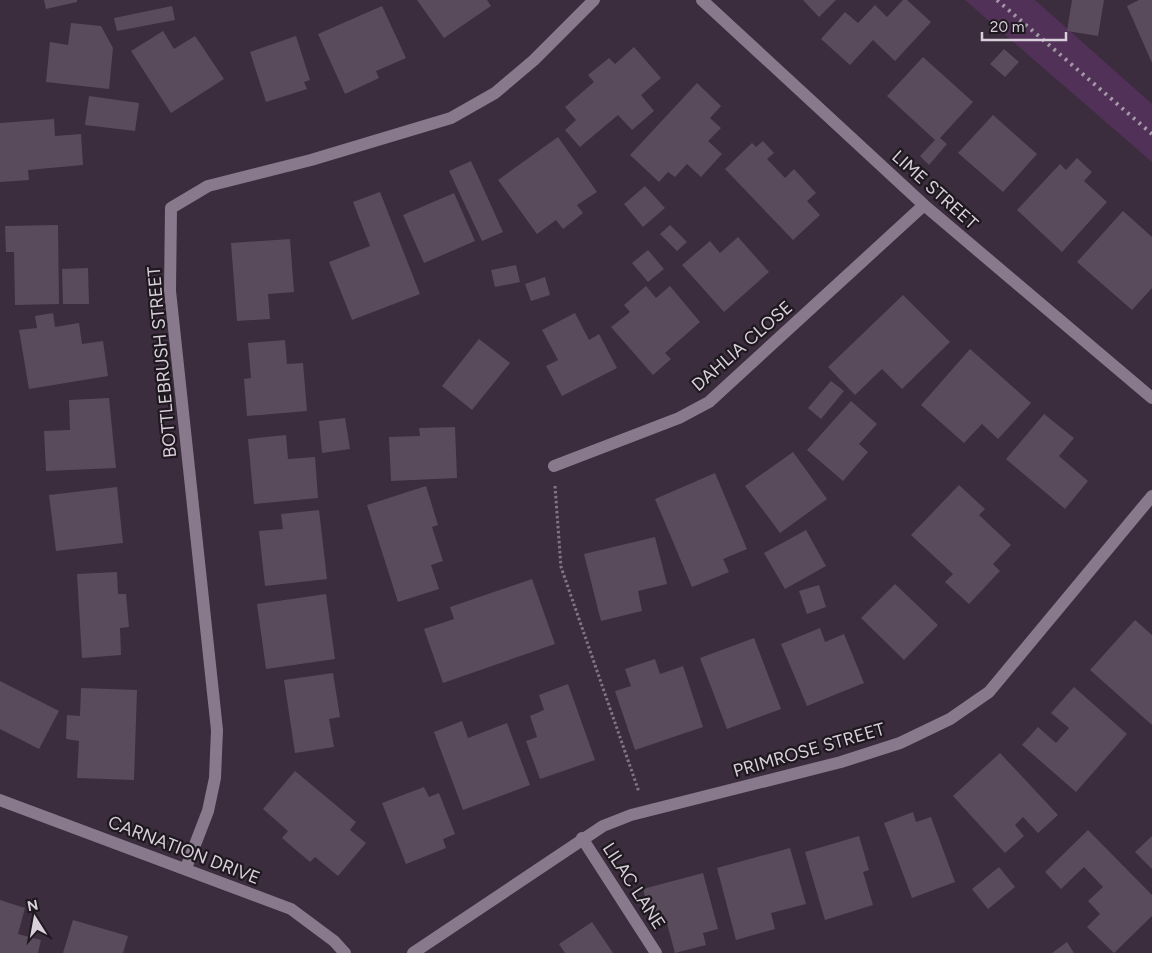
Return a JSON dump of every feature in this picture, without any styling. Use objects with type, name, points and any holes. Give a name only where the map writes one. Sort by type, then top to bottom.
[{"type":"street","name":"BOTTLEBRUSH STREET","points":[[186,868],[208,811],[215,778],[217,730],[170,291],[171,208],[208,186],[311,160],[451,118],[495,93],[534,60],[594,0]]},
{"type":"street","name":"LIME STREET","points":[[702,0],[924,205],[1152,398]]},
{"type":"street","name":"DAHLIA CLOSE","points":[[554,466],[679,418],[709,402],[924,205]]},
{"type":"street","name":"PRIMROSE STREET","points":[[413,953],[582,838],[603,826],[646,811],[840,762],[900,743],[950,719],[988,692],[1152,496]]},
{"type":"street","name":"CARNATION DRIVE","points":[[0,800],[186,868],[291,909],[334,941],[345,953]]},
{"type":"street","name":"LILAC LANE","points":[[582,838],[656,953]]},
{"type":"path","points":[[554,466],[561,567],[646,811]]},
{"type":"shaded area","points":[[965,0],[1035,0],[1152,104],[1152,162]]},
{"type":"building","points":[[44,0],[77,0],[77,2],[46,9]]},
{"type":"building","points":[[417,0],[487,0],[491,6],[444,38]]},
{"type":"building","points":[[803,0],[836,0],[819,17]]},
{"type":"building","points":[[903,0],[907,0],[931,22],[895,61],[873,40],[850,65],[821,39],[845,12],[858,23],[875,5],[887,17]]},
{"type":"building","points":[[1072,0],[1104,0],[1098,36],[1067,31]]},
{"type":"building","points":[[1139,0],[1152,0],[1152,63],[1127,6]]},
{"type":"building","points":[[172,6],[175,20],[117,31],[114,18]]},
{"type":"building","points":[[382,6],[406,58],[376,71],[379,78],[345,94],[318,34]]},
{"type":"building","points":[[71,23],[101,26],[113,48],[109,89],[46,82],[50,42],[68,45]]},
{"type":"building","points":[[163,31],[174,49],[195,36],[224,79],[171,113],[131,51]]},
{"type":"building","points":[[296,36],[310,80],[304,82],[307,89],[266,102],[250,52]]},
{"type":"building","points":[[634,47],[661,78],[641,95],[654,111],[632,130],[618,115],[580,147],[565,130],[576,120],[565,107],[594,82],[588,75],[609,58],[615,64]]},
{"type":"building","points":[[1004,49],[1019,62],[1005,77],[990,64]]},
{"type":"building","points":[[923,57],[973,102],[940,138],[947,144],[929,165],[920,156],[935,140],[887,96]]},
{"type":"building","points":[[697,83],[721,106],[710,118],[721,128],[708,141],[722,154],[701,177],[687,164],[675,177],[668,172],[659,182],[630,155]]},
{"type":"building","points":[[89,96],[139,103],[135,131],[85,125]]},
{"type":"building","points":[[993,115],[1037,154],[1003,192],[958,153]]},
{"type":"building","points":[[54,119],[55,136],[81,134],[83,165],[28,170],[29,180],[0,182],[0,123]]},
{"type":"building","points":[[558,137],[597,192],[577,205],[583,213],[563,229],[556,220],[537,234],[498,180]]},
{"type":"building","points":[[763,141],[774,153],[767,159],[785,178],[794,169],[816,193],[807,201],[820,215],[793,240],[725,169],[752,143],[756,147]]},
{"type":"building","points":[[1077,158],[1092,172],[1084,181],[1107,202],[1062,252],[1017,210],[1060,164],[1066,170]]},
{"type":"building","points":[[471,161],[503,232],[482,241],[449,171]]},
{"type":"building","points":[[645,186],[665,208],[643,227],[624,204]]},
{"type":"building","points":[[380,192],[420,294],[352,320],[329,262],[370,246],[353,202]]},
{"type":"building","points":[[454,193],[475,241],[424,263],[403,215]]},
{"type":"building","points":[[1123,211],[1152,237],[1152,288],[1132,310],[1077,262]]},
{"type":"building","points":[[58,225],[59,304],[15,305],[14,252],[6,252],[5,226]]},
{"type":"building","points":[[670,225],[687,242],[677,251],[660,234]]},
{"type":"building","points":[[738,237],[769,272],[724,312],[682,265],[710,241],[720,253]]},
{"type":"building","points":[[290,239],[294,292],[268,294],[270,319],[237,321],[231,243]]},
{"type":"building","points":[[648,250],[664,269],[648,282],[632,263]]},
{"type":"building","points":[[516,265],[520,282],[495,287],[491,270]]},
{"type":"building","points":[[88,268],[89,304],[63,304],[62,269]]},
{"type":"building","points":[[545,277],[550,295],[531,301],[525,284]]},
{"type":"building","points":[[646,286],[656,298],[670,286],[700,322],[665,353],[671,359],[653,375],[611,327],[630,312],[624,305]]},
{"type":"building","points":[[903,295],[950,342],[902,389],[882,369],[855,395],[828,367]]},
{"type":"building","points":[[53,313],[55,327],[79,323],[82,344],[103,341],[108,376],[29,389],[19,330],[37,328],[35,316]]},
{"type":"building","points":[[575,313],[589,340],[599,334],[617,368],[562,396],[546,366],[558,360],[542,330]]},
{"type":"building","points":[[479,339],[510,363],[472,410],[442,386]]},
{"type":"building","points":[[285,340],[287,364],[303,363],[307,411],[247,416],[244,379],[251,378],[248,343]]},
{"type":"building","points":[[970,349],[1031,403],[998,439],[982,424],[964,443],[921,405]]},
{"type":"building","points":[[831,381],[844,391],[821,419],[808,408]]},
{"type":"building","points":[[109,398],[116,468],[46,471],[44,431],[70,430],[69,400]]},
{"type":"building","points":[[851,401],[877,424],[859,444],[868,452],[843,481],[807,450]]},
{"type":"building","points":[[1044,414],[1074,438],[1059,456],[1088,481],[1065,509],[1006,459]]},
{"type":"building","points":[[345,418],[350,449],[322,453],[319,421]]},
{"type":"building","points":[[455,427],[457,478],[391,481],[389,437],[420,436],[419,428]]},
{"type":"building","points":[[286,435],[288,459],[315,457],[318,498],[254,504],[248,439]]},
{"type":"building","points":[[793,452],[827,499],[780,533],[745,486]]},
{"type":"building","points":[[715,473],[747,549],[723,559],[729,572],[692,587],[655,499]]},
{"type":"building","points":[[959,485],[985,509],[979,515],[1011,545],[993,564],[1000,571],[969,604],[945,582],[953,574],[911,535]]},
{"type":"building","points":[[426,486],[438,525],[432,527],[443,561],[431,565],[439,589],[398,602],[367,505]]},
{"type":"building","points":[[117,487],[123,543],[56,551],[49,495]]},
{"type":"building","points":[[319,510],[327,579],[265,586],[259,531],[283,529],[281,514]]},
{"type":"building","points":[[806,530],[826,566],[785,589],[764,553]]},
{"type":"building","points":[[655,537],[667,584],[638,591],[642,611],[601,621],[584,554]]},
{"type":"building","points":[[117,572],[118,594],[126,594],[129,627],[120,628],[121,655],[82,658],[77,574]]},
{"type":"building","points":[[532,579],[555,644],[443,683],[424,629],[454,619],[450,607]]},
{"type":"building","points":[[895,584],[938,625],[904,660],[861,618]]},
{"type":"building","points":[[819,585],[826,607],[807,614],[799,591]]},
{"type":"building","points":[[326,594],[335,659],[266,669],[257,604]]},
{"type":"building","points":[[1135,620],[1152,635],[1152,725],[1090,670]]},
{"type":"building","points":[[820,628],[825,642],[844,634],[864,683],[807,706],[781,644]]},
{"type":"building","points":[[754,638],[781,709],[727,729],[700,658]]},
{"type":"building","points":[[655,659],[660,674],[683,666],[703,727],[635,750],[615,691],[631,686],[625,669]]},
{"type":"building","points":[[333,673],[340,717],[329,719],[334,747],[295,753],[284,680]]},
{"type":"building","points":[[0,681],[59,711],[39,749],[0,729]]},
{"type":"building","points":[[568,684],[595,760],[540,779],[526,741],[537,737],[530,716],[544,710],[539,695]]},
{"type":"building","points":[[1074,687],[1127,734],[1076,792],[1022,745],[1038,727],[1056,743],[1069,728],[1051,713]]},
{"type":"building","points":[[81,688],[137,690],[134,780],[77,778],[79,741],[66,739],[67,715],[80,716]]},
{"type":"building","points":[[462,721],[468,738],[507,723],[530,785],[463,810],[434,732]]},
{"type":"building","points":[[1000,753],[1058,815],[1038,833],[1023,817],[1015,825],[1024,836],[1005,853],[953,796]]},
{"type":"building","points":[[295,771],[356,822],[350,830],[366,843],[338,876],[315,857],[310,862],[282,838],[288,831],[263,809]]},
{"type":"building","points":[[424,787],[429,797],[439,793],[455,834],[443,839],[446,848],[406,864],[382,803]]},
{"type":"building","points":[[913,812],[916,822],[931,817],[955,882],[912,898],[884,823]]},
{"type":"building","points":[[1088,830],[1152,895],[1152,916],[1114,953],[1087,927],[1100,914],[1088,901],[1103,887],[1084,867],[1061,889],[1045,872]]},
{"type":"building","points":[[859,836],[869,870],[863,872],[873,905],[825,920],[805,852]]},
{"type":"building","points":[[1152,836],[1152,869],[1135,852]]},
{"type":"building","points":[[790,848],[806,904],[771,913],[775,929],[736,940],[717,868]]},
{"type":"building","points":[[999,867],[1015,887],[988,909],[972,889]]},
{"type":"building","points":[[703,873],[718,929],[703,933],[706,945],[675,953],[666,920],[652,924],[643,889]]},
{"type":"building","points":[[0,900],[25,908],[18,934],[41,940],[38,953],[0,953]]},
{"type":"building","points":[[73,920],[128,936],[123,953],[63,953]]},
{"type":"building","points":[[592,922],[613,953],[565,953],[559,944]]},
{"type":"building","points":[[1067,942],[1074,953],[1052,953]]},
{"type":"railway","points":[[997,0],[1152,134]]}]
